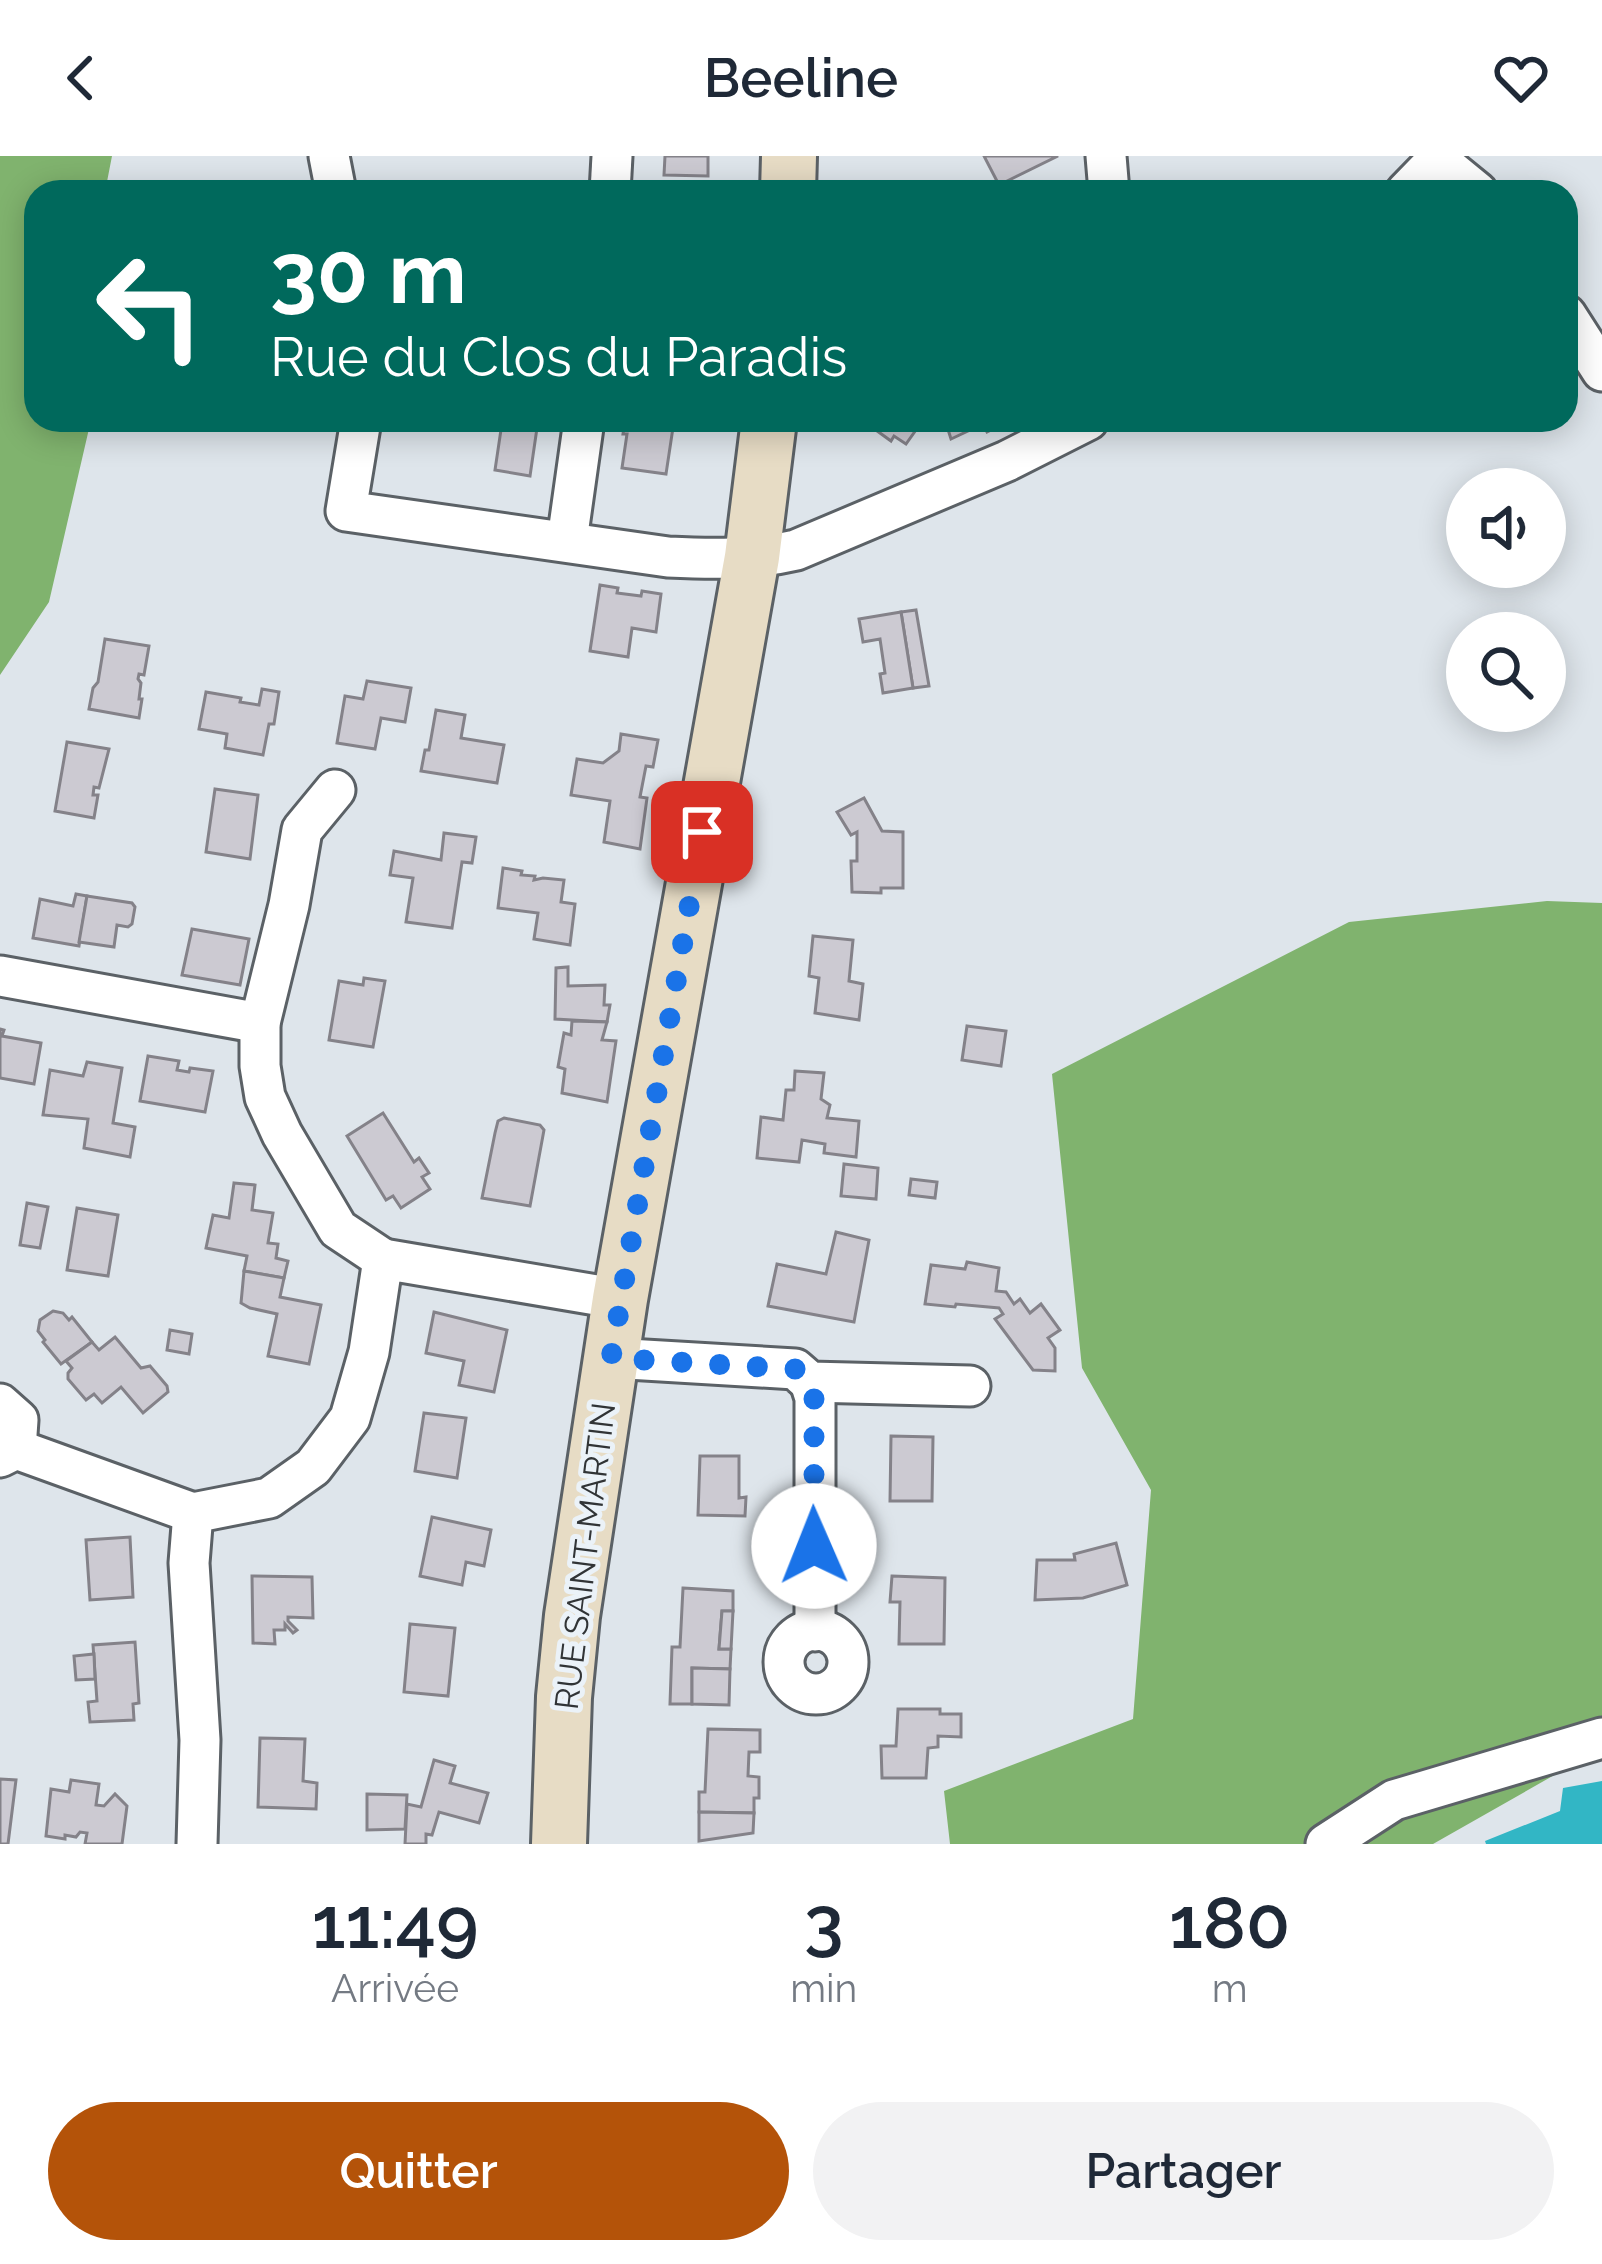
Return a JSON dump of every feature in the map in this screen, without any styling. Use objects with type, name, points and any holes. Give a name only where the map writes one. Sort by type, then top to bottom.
[{"type":"main road","name":"RUE SAINT-MARTIN","points":[[559,1844],[572,1616],[620,1299],[752,557],[767,432]]},
{"type":"street","points":[[1418,180],[1440,158],[1464,180]]},
{"type":"street","points":[[1578,334],[1602,371]]},
{"type":"street","points":[[359,432],[346,511],[668,557],[712,559],[796,550],[1064,432]]},
{"type":"street","points":[[567,541],[582,432]]},
{"type":"street","points":[[335,790],[302,830],[260,1023],[265,1097],[282,1134],[338,1229],[383,1259],[620,1299]]},
{"type":"street","points":[[0,976],[260,1023]]},
{"type":"street","points":[[0,1404],[18,1420],[8,1453],[193,1513],[269,1498],[314,1467],[350,1418],[369,1352],[383,1259]]},
{"type":"street","points":[[611,1358],[795,1369],[811,1382],[970,1386]]},
{"type":"street","points":[[811,1382],[815,1630]]},
{"type":"street","points":[[193,1513],[189,1563],[200,1740],[197,1844]]},
{"type":"street","points":[[1326,1844],[1394,1800],[1602,1738]]},
{"type":"green space","points":[[0,156],[112,156],[107,180],[24,180],[24,432],[88,432],[49,602],[0,675]]},
{"type":"green space","points":[[1547,901],[1602,903],[1602,1756],[1579,1761],[1433,1844],[950,1844],[944,1791],[1133,1719],[1151,1490],[1082,1368],[1052,1074],[1349,922]]},
{"type":"water","points":[[1602,1781],[1602,1844],[1486,1844],[1560,1811],[1563,1788]]},
{"type":"building","points":[[665,156],[708,156],[708,176],[664,175]]},
{"type":"building","points":[[984,156],[1058,156],[1009,180],[996,180]]},
{"type":"building","points":[[501,432],[536,432],[530,476],[495,470]]},
{"type":"building","points":[[672,432],[666,474],[622,468],[627,434],[623,434]]},
{"type":"building","points":[[879,432],[914,432],[906,444],[894,436],[891,441]]},
{"type":"building","points":[[600,585],[618,588],[617,593],[661,594],[656,632],[632,628],[628,657],[590,651]]},
{"type":"building","points":[[916,610],[929,686],[913,688],[901,612]]},
{"type":"building","points":[[901,612],[913,688],[883,693],[880,639],[863,642],[859,619]]},
{"type":"building","points":[[105,639],[149,646],[144,675],[139,674],[138,679],[139,718],[89,709]]},
{"type":"building","points":[[367,681],[411,688],[405,722],[381,718],[375,749],[337,743],[345,696],[363,699]]},
{"type":"building","points":[[262,689],[279,692],[263,755],[225,748],[227,734],[199,729],[206,692],[259,705]]},
{"type":"building","points":[[436,710],[465,715],[461,738],[504,745],[497,783],[421,771]]},
{"type":"building","points":[[621,734],[658,740],[653,767],[646,766],[640,797],[647,798],[640,849],[604,842],[610,801],[571,795],[577,759],[603,763],[619,751]]},
{"type":"building","points":[[67,742],[109,749],[99,788],[94,787],[93,795],[98,795],[94,818],[55,811]]},
{"type":"building","points":[[215,789],[258,795],[250,859],[206,852]]},
{"type":"building","points":[[864,798],[882,831],[903,832],[903,888],[852,892],[857,832],[851,835],[837,812]]},
{"type":"building","points":[[444,833],[476,837],[472,863],[462,862],[452,928],[406,922],[413,878],[390,875],[394,851],[441,860]]},
{"type":"building","points":[[503,868],[535,876],[534,880],[564,880],[561,902],[575,904],[570,945],[534,939],[538,913],[498,908]]},
{"type":"building","points":[[76,894],[87,896],[79,946],[33,938],[40,899],[73,906]]},
{"type":"building","points":[[87,896],[135,907],[132,924],[117,925],[114,947],[79,942]]},
{"type":"building","points":[[192,929],[249,939],[240,985],[182,975]]},
{"type":"building","points":[[813,936],[853,940],[849,981],[863,984],[859,1020],[815,1013],[819,978],[809,976]]},
{"type":"building","points":[[568,967],[568,986],[605,985],[604,1005],[610,1005],[607,1022],[555,1019],[556,968]]},
{"type":"building","points":[[364,978],[385,981],[373,1047],[329,1040],[339,981],[363,985]]},
{"type":"building","points":[[572,1021],[607,1022],[602,1040],[616,1041],[607,1102],[562,1093],[565,1069],[558,1067],[564,1033],[571,1035]]},
{"type":"building","points":[[967,1026],[1006,1031],[1001,1066],[962,1060]]},
{"type":"building","points":[[0,1029],[2,1036],[41,1043],[34,1084],[0,1078]]},
{"type":"building","points":[[148,1056],[179,1061],[177,1070],[213,1071],[205,1112],[140,1101]]},
{"type":"building","points":[[87,1062],[122,1068],[113,1123],[135,1127],[130,1157],[84,1148],[88,1119],[43,1115],[50,1070],[83,1076]]},
{"type":"building","points":[[795,1071],[824,1073],[821,1099],[830,1105],[827,1118],[859,1121],[856,1157],[824,1153],[825,1144],[802,1140],[799,1162],[757,1158],[761,1117],[783,1120],[786,1090],[794,1090]]},
{"type":"building","points":[[383,1113],[414,1162],[419,1158],[429,1173],[422,1177],[430,1189],[401,1208],[393,1196],[386,1200],[347,1136]]},
{"type":"building","points":[[498,1121],[540,1125],[544,1130],[530,1206],[482,1198]]},
{"type":"building","points":[[844,1164],[878,1168],[876,1199],[841,1196]]},
{"type":"building","points":[[911,1179],[937,1182],[935,1198],[909,1195]]},
{"type":"building","points":[[234,1183],[255,1185],[252,1210],[273,1213],[268,1243],[278,1244],[276,1258],[288,1261],[284,1278],[244,1271],[247,1256],[206,1248],[213,1215],[229,1218]]},
{"type":"building","points":[[27,1203],[48,1207],[40,1248],[20,1245]]},
{"type":"building","points":[[77,1208],[118,1215],[108,1276],[67,1270]]},
{"type":"building","points":[[836,1232],[869,1240],[854,1322],[768,1306],[777,1264],[826,1274]]},
{"type":"building","points":[[967,1262],[999,1268],[996,1291],[1006,1292],[1014,1304],[1020,1299],[1030,1313],[1041,1304],[1060,1330],[1048,1338],[1055,1348],[1055,1371],[1033,1370],[995,1319],[1003,1314],[999,1308],[925,1304],[931,1265],[965,1269]]},
{"type":"building","points":[[244,1271],[284,1278],[280,1297],[321,1305],[309,1364],[268,1356],[277,1314],[241,1303]]},
{"type":"building","points":[[53,1311],[69,1320],[72,1317],[92,1342],[61,1364],[38,1331],[40,1320]]},
{"type":"building","points":[[434,1312],[507,1330],[494,1392],[459,1385],[464,1361],[426,1353]]},
{"type":"building","points":[[170,1330],[192,1334],[189,1354],[167,1350]]},
{"type":"building","points":[[115,1337],[141,1368],[150,1366],[167,1386],[168,1392],[143,1413],[121,1387],[102,1403],[94,1394],[86,1400],[68,1379],[72,1368],[66,1361],[92,1342],[99,1350]]},
{"type":"building","points":[[424,1413],[466,1418],[457,1478],[415,1471]]},
{"type":"building","points":[[891,1436],[933,1437],[932,1501],[890,1501]]},
{"type":"building","points":[[700,1456],[739,1456],[739,1498],[746,1497],[745,1516],[698,1515]]},
{"type":"building","points":[[432,1517],[491,1530],[484,1566],[466,1562],[462,1585],[420,1576]]},
{"type":"building","points":[[130,1537],[133,1597],[90,1600],[86,1540]]},
{"type":"building","points":[[1116,1543],[1127,1585],[1083,1598],[1035,1600],[1037,1560],[1075,1560],[1074,1554]]},
{"type":"building","points":[[252,1576],[312,1577],[313,1618],[288,1617],[297,1630],[293,1633],[285,1624],[285,1630],[274,1630],[275,1644],[253,1643]]},
{"type":"building","points":[[892,1576],[945,1578],[944,1644],[899,1644],[900,1602],[890,1602]]},
{"type":"building","points":[[683,1588],[733,1591],[733,1611],[722,1611],[719,1649],[731,1649],[730,1669],[692,1668],[692,1704],[670,1704],[672,1647],[680,1647]]},
{"type":"building","points":[[722,1611],[733,1611],[731,1649],[719,1649]]},
{"type":"building","points":[[410,1624],[455,1628],[448,1696],[404,1692]]},
{"type":"building","points":[[135,1642],[139,1703],[133,1704],[134,1720],[90,1722],[88,1702],[97,1701],[93,1645]]},
{"type":"building","points":[[94,1654],[95,1679],[76,1680],[74,1656]]},
{"type":"building","points":[[692,1668],[730,1669],[729,1705],[692,1704]]},
{"type":"building","points":[[898,1709],[961,1714],[961,1737],[938,1736],[938,1747],[928,1748],[926,1778],[882,1778],[881,1746],[896,1746]]},
{"type":"building","points":[[708,1729],[760,1730],[760,1752],[749,1752],[748,1776],[759,1777],[754,1813],[699,1812],[699,1792],[705,1792]]},
{"type":"building","points":[[260,1738],[305,1739],[303,1781],[317,1783],[316,1809],[258,1807]]},
{"type":"building","points":[[434,1760],[455,1766],[450,1783],[488,1793],[479,1823],[439,1812],[432,1835],[426,1834],[426,1844],[405,1844],[407,1804],[421,1807]]},
{"type":"building","points":[[0,1779],[16,1780],[8,1844],[0,1844]]},
{"type":"building","points":[[71,1780],[99,1784],[96,1805],[104,1806],[115,1794],[127,1806],[122,1844],[85,1844],[87,1833],[80,1832],[76,1837],[65,1835],[65,1839],[46,1836],[51,1789],[69,1792]]},
{"type":"building","points":[[367,1794],[407,1795],[405,1829],[367,1830]]},
{"type":"building","points":[[699,1812],[754,1813],[753,1833],[699,1841]]},
{"type":"route","points":[[702,832],[611,1358],[795,1369],[811,1382],[814,1546]]}]
